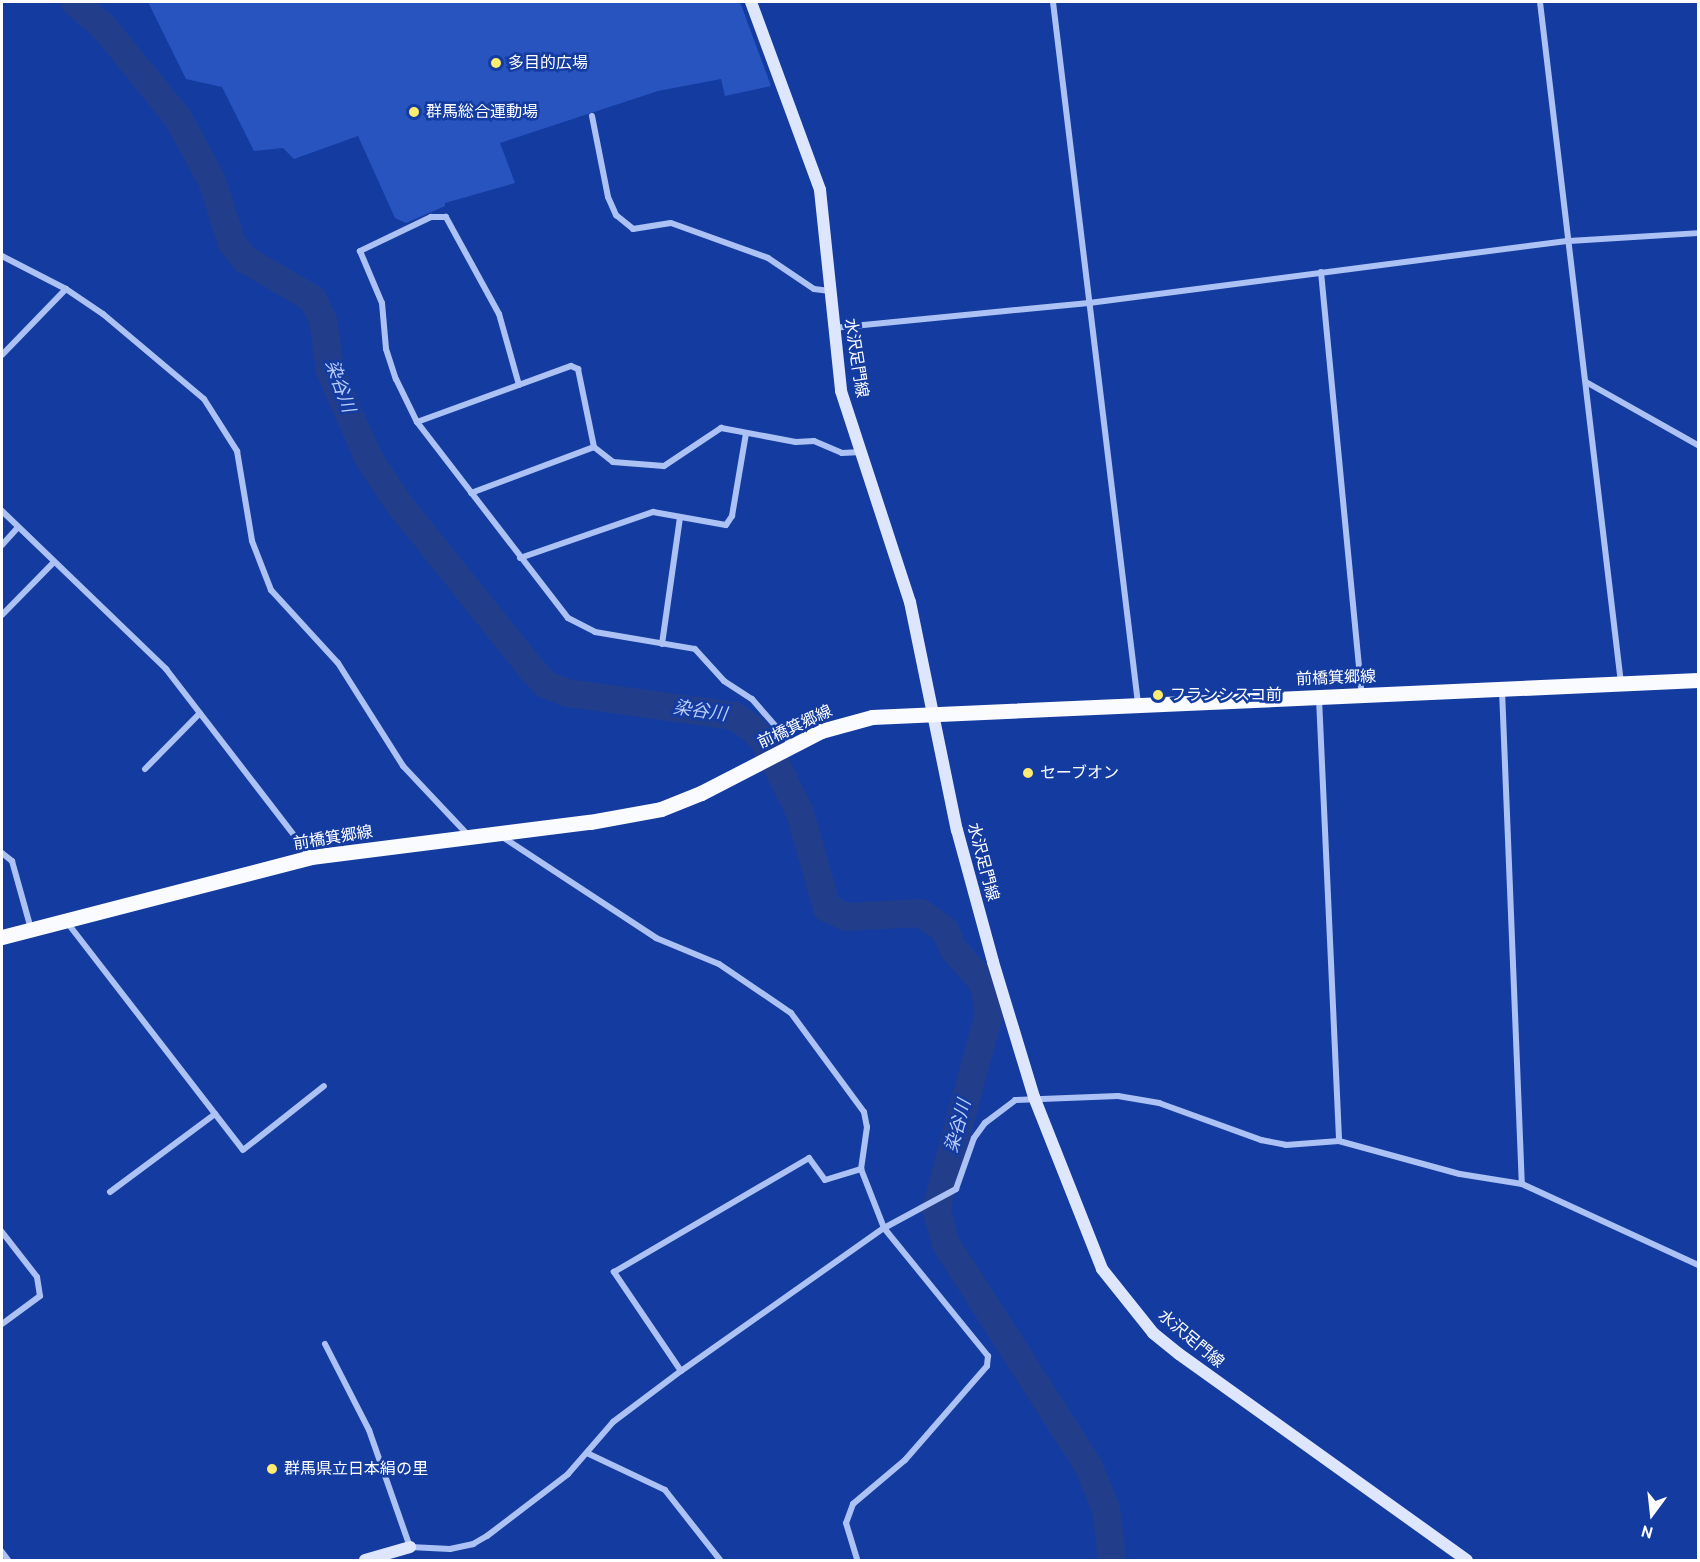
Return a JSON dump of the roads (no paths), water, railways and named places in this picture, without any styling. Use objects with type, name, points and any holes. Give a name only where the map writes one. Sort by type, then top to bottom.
[{"type":"main road","name":"水沢足門線","points":[[751,2],[820,190],[833,328],[842,391],[910,602],[957,830],[1034,1097],[1102,1269],[1153,1333],[1467,1560]]},
{"type":"main road","name":"前橋箕郷線","points":[[2,937],[311,857],[498,834],[661,809],[842,723],[872,717],[1698,681]]},
{"type":"main road","points":[[365,1560],[410,1547]]},
{"type":"street","points":[[1053,2],[1138,704]]},
{"type":"street","points":[[1540,2],[1622,684]]},
{"type":"street","points":[[592,116],[608,197],[616,215],[633,230],[671,223],[768,258],[814,289],[830,291]]},
{"type":"street","points":[[519,385],[499,314],[446,217],[438,214],[360,250],[382,303],[386,349],[396,379],[417,422],[568,618],[595,632],[695,649],[724,681],[752,699],[788,747]]},
{"type":"street","points":[[833,328],[1089,303],[1569,241],[1698,233]]},
{"type":"street","points":[[2,256],[66,289],[172,369],[218,417],[240,461],[252,541],[271,590],[338,663],[403,766],[471,837]]},
{"type":"street","points":[[1321,272],[1362,695]]},
{"type":"street","points":[[2,355],[66,289]]},
{"type":"street","points":[[417,422],[571,366],[578,369],[594,447],[613,462],[664,466],[721,428],[746,434],[814,441],[842,453],[861,452]]},
{"type":"street","points":[[1586,382],[1698,445]]},
{"type":"street","points":[[520,558],[622,520],[653,512],[726,525],[732,516],[746,434]]},
{"type":"street","points":[[471,493],[594,447]]},
{"type":"street","points":[[2,511],[166,669],[311,857]]},
{"type":"street","points":[[662,644],[680,517]]},
{"type":"street","points":[[2,545],[18,527]]},
{"type":"street","points":[[2,615],[54,562]]},
{"type":"street","points":[[1502,690],[1522,1184]]},
{"type":"street","points":[[1319,697],[1340,1141]]},
{"type":"street","points":[[145,769],[200,713]]},
{"type":"street","points":[[498,834],[646,932],[719,964],[791,1013],[864,1112],[867,1127],[861,1169],[884,1228],[988,1356],[987,1366],[905,1460],[852,1504],[846,1523],[857,1560]]},
{"type":"street","points":[[2,853],[12,861],[31,929]]},
{"type":"street","points":[[66,920],[243,1150],[324,1086]]},
{"type":"street","points":[[325,1344],[369,1430],[410,1547],[437,1549],[473,1544],[589,1454],[613,1422],[681,1371],[884,1228],[956,1189],[974,1138],[985,1123],[1015,1100],[1034,1097],[1118,1096],[1159,1103],[1261,1140],[1286,1145],[1340,1141],[1460,1174],[1522,1184],[1698,1265]]},
{"type":"street","points":[[110,1192],[215,1114]]},
{"type":"street","points":[[681,1371],[614,1272],[809,1158],[825,1180],[861,1169]]},
{"type":"street","points":[[2,1232],[37,1277],[40,1296],[2,1324]]},
{"type":"street","points":[[589,1454],[665,1490],[720,1560]]},
{"type":"street","points":[[2,1552],[8,1560]]},
{"type":"waterway","name":"染谷川","points":[[75,2],[103,26],[178,118],[212,181],[232,243],[245,259],[313,299],[323,320],[330,370],[368,457],[399,504],[535,673],[547,685],[568,693],[734,716],[752,728],[765,742],[800,813],[827,908],[846,917],[921,913],[945,930],[954,950],[983,982],[989,1014],[936,1209],[946,1244],[1088,1465],[1106,1509],[1112,1560]]},
{"type":"place","name":"多目的広場","points":[[496,63]]},
{"type":"place","name":"群馬総合運動場","points":[[414,112]]},
{"type":"place","name":"フランシスコ前","points":[[1158,695]]},
{"type":"place","name":"セーブオン","points":[[1028,773]]},
{"type":"place","name":"群馬県立日本絹の里","points":[[272,1469]]}]
